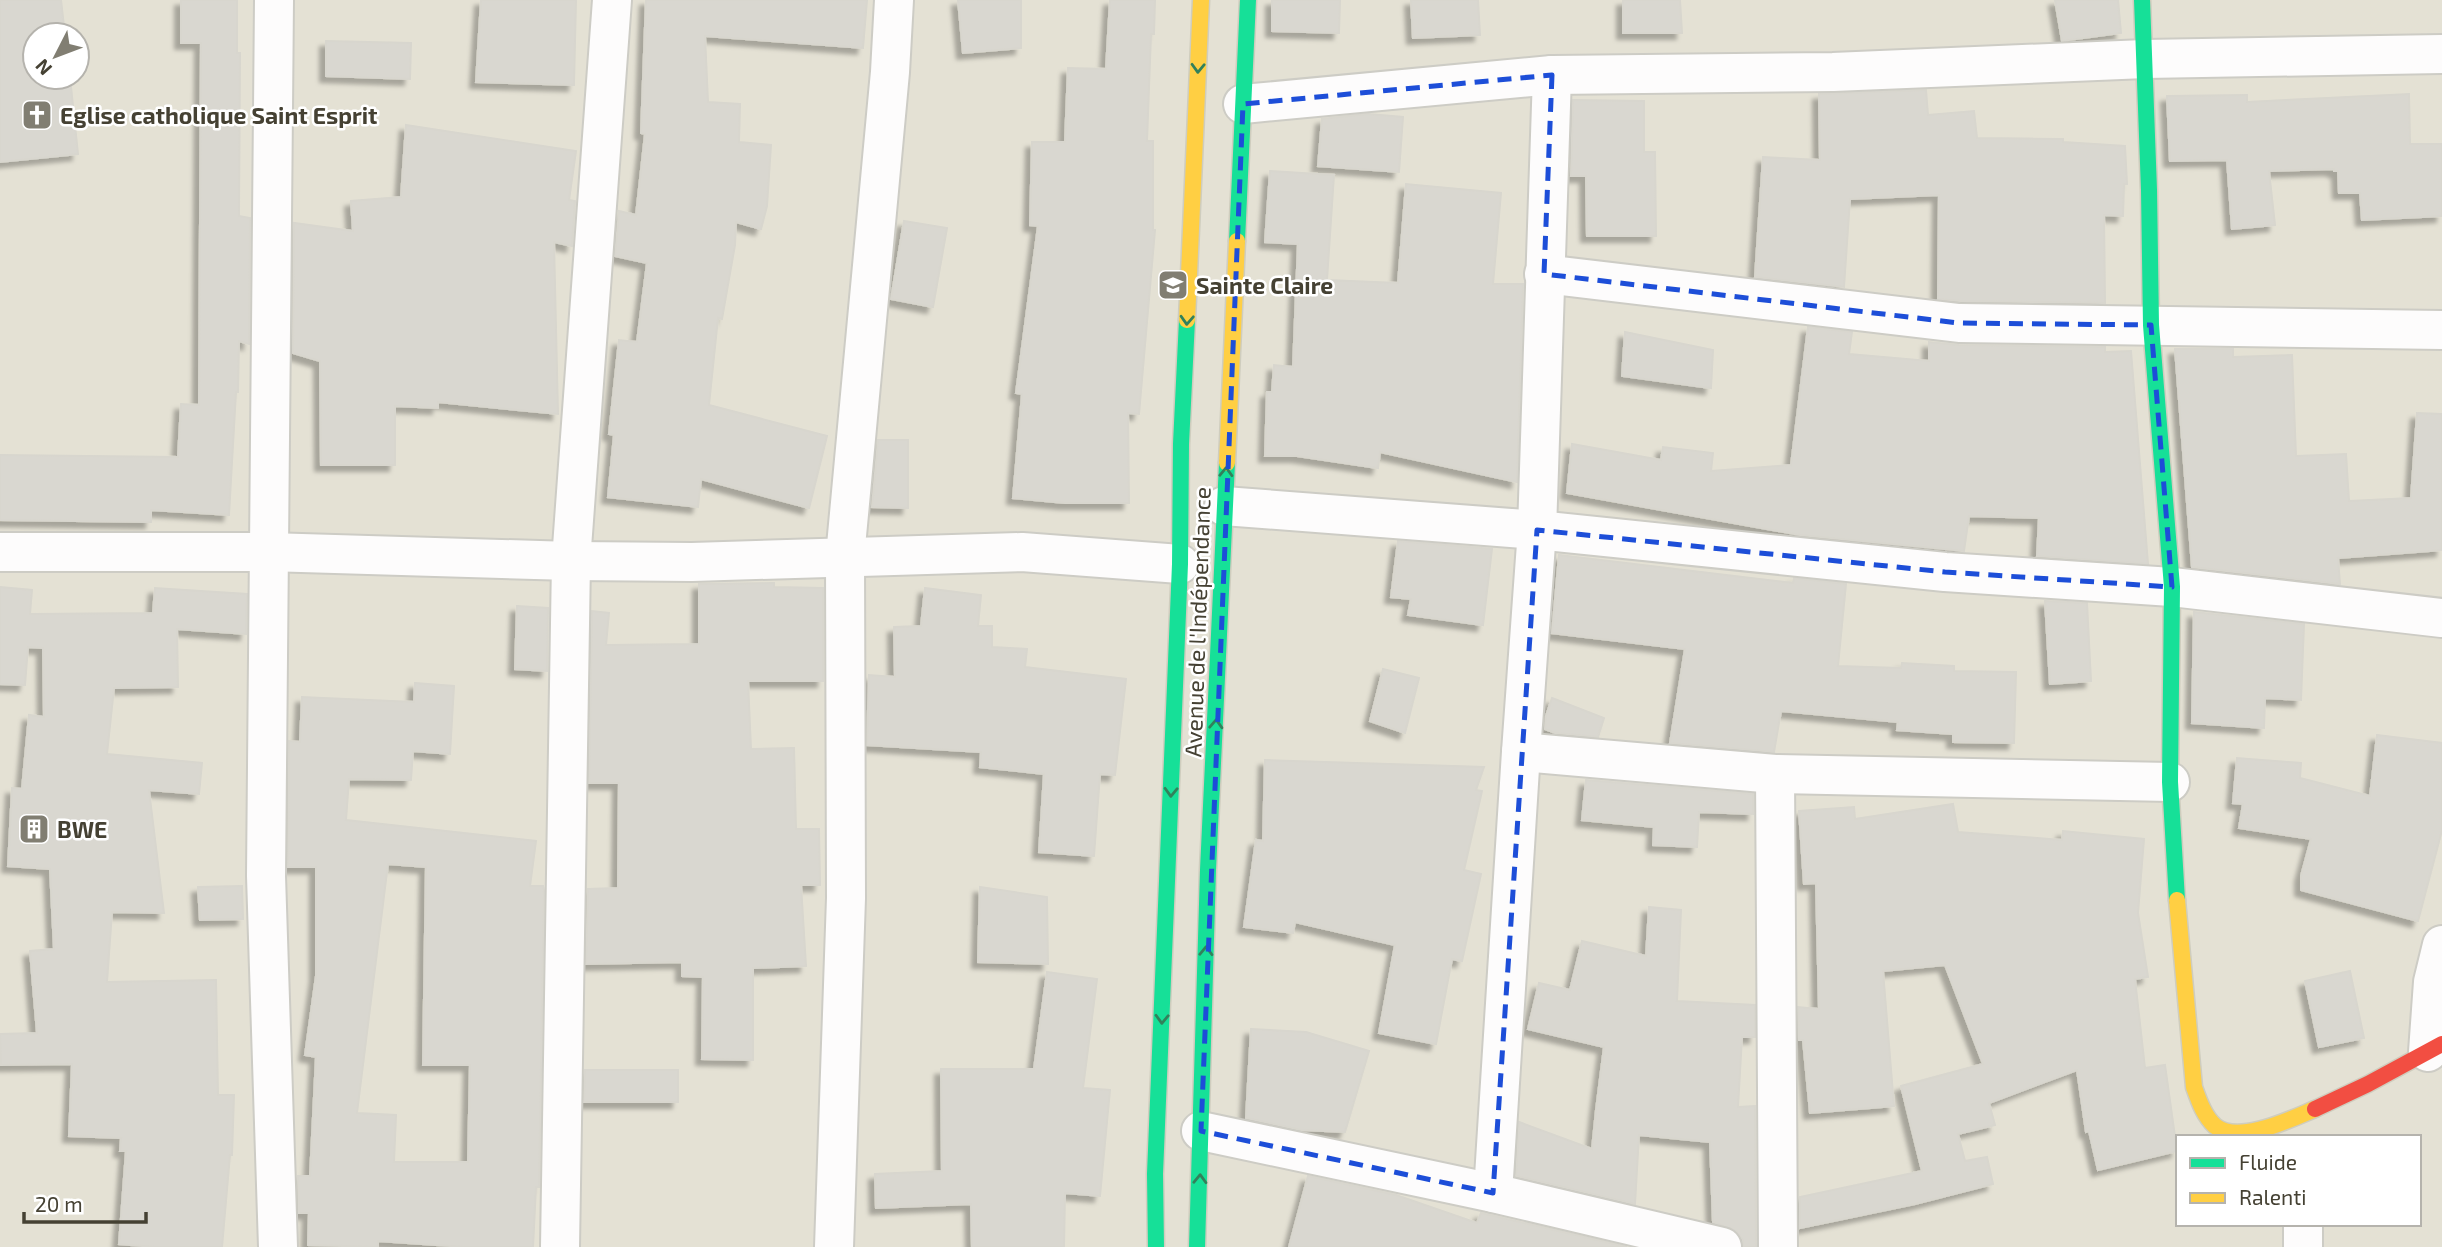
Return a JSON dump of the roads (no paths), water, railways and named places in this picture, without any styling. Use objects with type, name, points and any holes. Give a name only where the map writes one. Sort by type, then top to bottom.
[{"type":"street","points":[[274,0],[266,876],[278,1247]]},
{"type":"street","points":[[560,1247],[570,561],[612,0]]},
{"type":"street","points":[[834,1247],[846,898],[845,557],[890,72],[894,0]]},
{"type":"street","name":"Avenue de l'Indépendance","points":[[1156,1247],[1156,1174],[1180,564],[1181,444],[1201,0]]},
{"type":"street","name":"Avenue de l'Indépendance","points":[[1197,1247],[1208,870],[1248,0]]},
{"type":"street","points":[[2142,0],[2151,325],[2172,587],[2170,782],[2178,919],[2194,1087],[2210,1121],[2227,1132],[2293,1128],[2435,1048],[2433,982],[2442,945]]},
{"type":"street","points":[[1243,104],[1552,75],[1833,72],[2145,59],[2442,54]]},
{"type":"street","points":[[1493,1194],[1537,530],[1552,75]]},
{"type":"street","points":[[1544,274],[1959,323],[2442,330]]},
{"type":"street","points":[[1224,506],[1537,530],[1945,572],[2172,587],[2442,618]]},
{"type":"street","points":[[0,552],[268,552],[692,562],[1022,552],[1180,564]]},
{"type":"street","points":[[1521,752],[1775,774],[2170,782]]},
{"type":"street","points":[[1775,774],[1778,1247]]},
{"type":"street","points":[[1201,1131],[1722,1247]]},
{"type":"street","points":[[2303,1247],[2304,1226]]},
{"type":"place","name":"Eglise catholique Saint Esprit","points":[[37,115]]},
{"type":"place","name":"Sainte Claire","points":[[1173,285]]},
{"type":"place","name":"BWE","points":[[34,829]]}]
